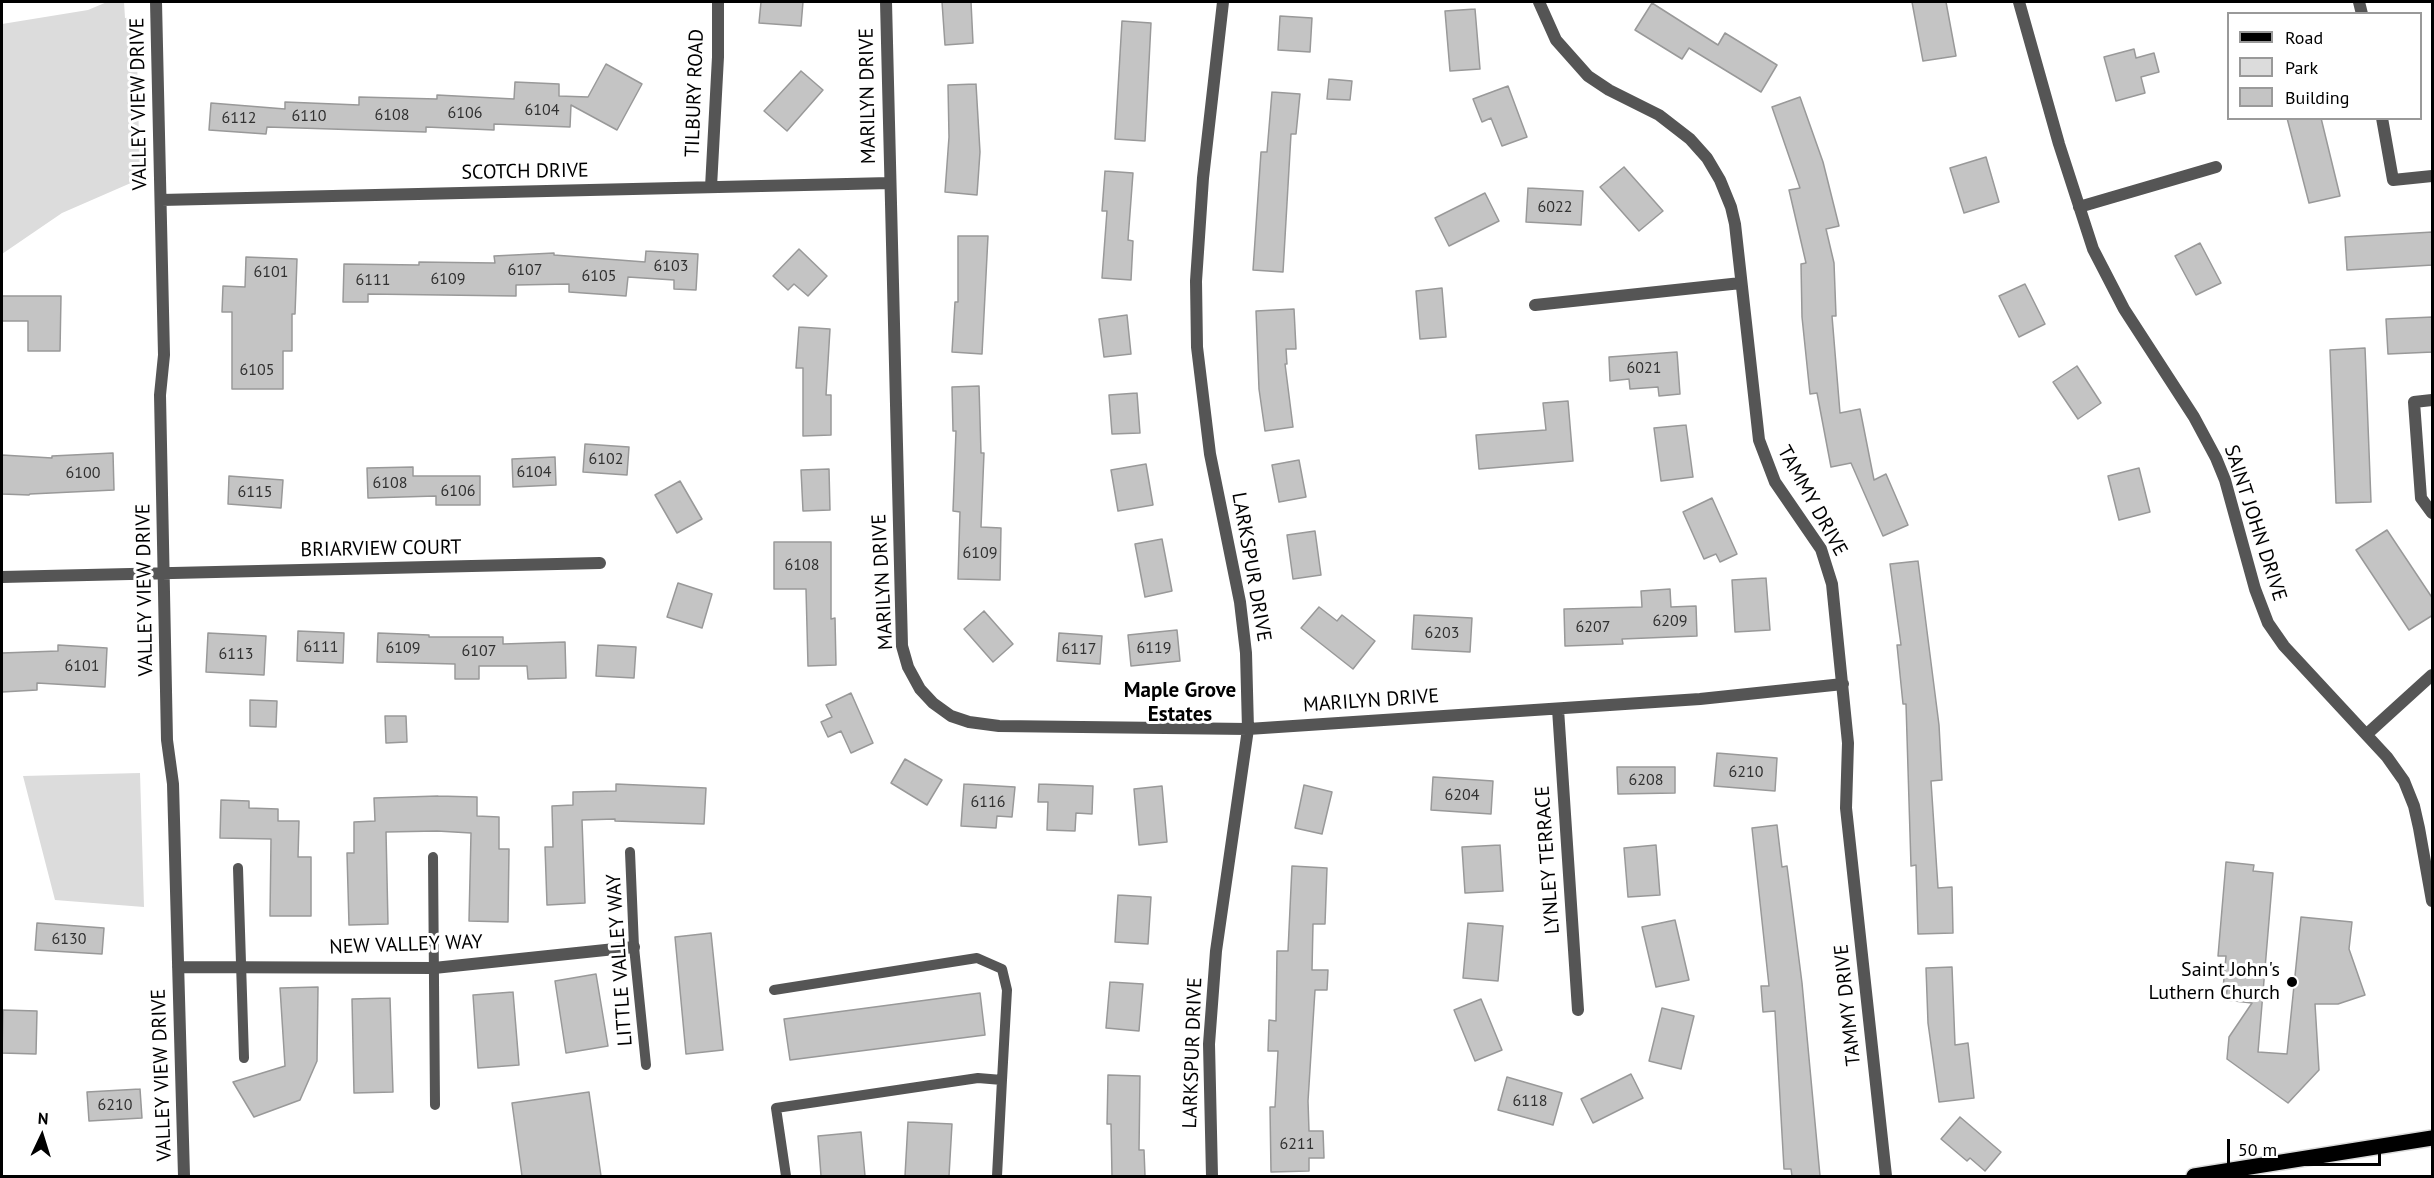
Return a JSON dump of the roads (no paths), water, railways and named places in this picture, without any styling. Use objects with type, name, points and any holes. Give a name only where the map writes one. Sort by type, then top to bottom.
[{"type":"main road","points":[[2195,1176],[2433,1138]]},
{"type":"street","name":"VALLEY VIEW DRIVE","points":[[156,2],[164,355],[160,395],[167,740],[173,784],[184,1176]]},
{"type":"street","name":"TILBURY ROAD","points":[[711,187],[718,57],[718,2]]},
{"type":"street","name":"MARILYN DRIVE","points":[[886,2],[902,646],[908,668],[920,689],[933,703],[951,716],[969,722],[999,726],[1248,729],[1700,699],[1843,684]]},
{"type":"street","name":"LARKSPUR DRIVE","points":[[1212,1176],[1209,1044],[1216,951],[1248,729],[1246,653],[1240,602],[1210,454],[1197,347],[1196,281],[1203,178],[1223,2]]},
{"type":"street","name":"TAMMY DRIVE","points":[[1539,2],[1556,40],[1577,66],[1608,90],[1671,123],[1690,139],[1707,158],[1720,180],[1731,207],[1759,440],[1775,482],[1821,549],[1832,584],[1848,742],[1846,808],[1886,1176]]},
{"type":"street","name":"SAINT JOHN DRIVE","points":[[2019,2],[2093,249],[2118,299],[2159,366],[2194,417],[2216,458],[2225,480],[2254,589],[2268,623],[2284,645],[2367,734],[2396,769],[2414,806],[2433,901]]},
{"type":"street","points":[[2382,120],[2393,180],[2433,176]]},
{"type":"street","points":[[2079,207],[2217,167]]},
{"type":"street","name":"SCOTCH DRIVE","points":[[161,200],[890,183]]},
{"type":"street","points":[[1535,305],[1741,283]]},
{"type":"street","points":[[2433,400],[2414,402],[2421,498],[2433,513]]},
{"type":"street","name":"BRIARVIEW COURT","points":[[2,577],[600,563]]},
{"type":"street","points":[[2367,734],[2433,675]]},
{"type":"street","name":"LYNLEY TERRACE","points":[[1558,709],[1578,1010]]},
{"type":"street","name":"NEW VALLEY WAY","points":[[178,967],[434,968],[634,947]]},
{"type":"lane","name":"LITTLE VALLEY WAY","points":[[630,852],[634,947],[646,1065]]},
{"type":"lane","points":[[433,857],[435,1105]]},
{"type":"lane","points":[[238,868],[243,967],[244,1058]]},
{"type":"lane","points":[[774,990],[977,957],[1002,969],[1007,990],[997,1176]]},
{"type":"lane","points":[[786,1176],[776,1108],[978,1078],[1002,1080]]},
{"type":"place","name":"Saint John's Luthern Church","points":[[2292,982]]},
{"type":"district","name":"Maple Grove Estates","points":[[1180,703]]}]
